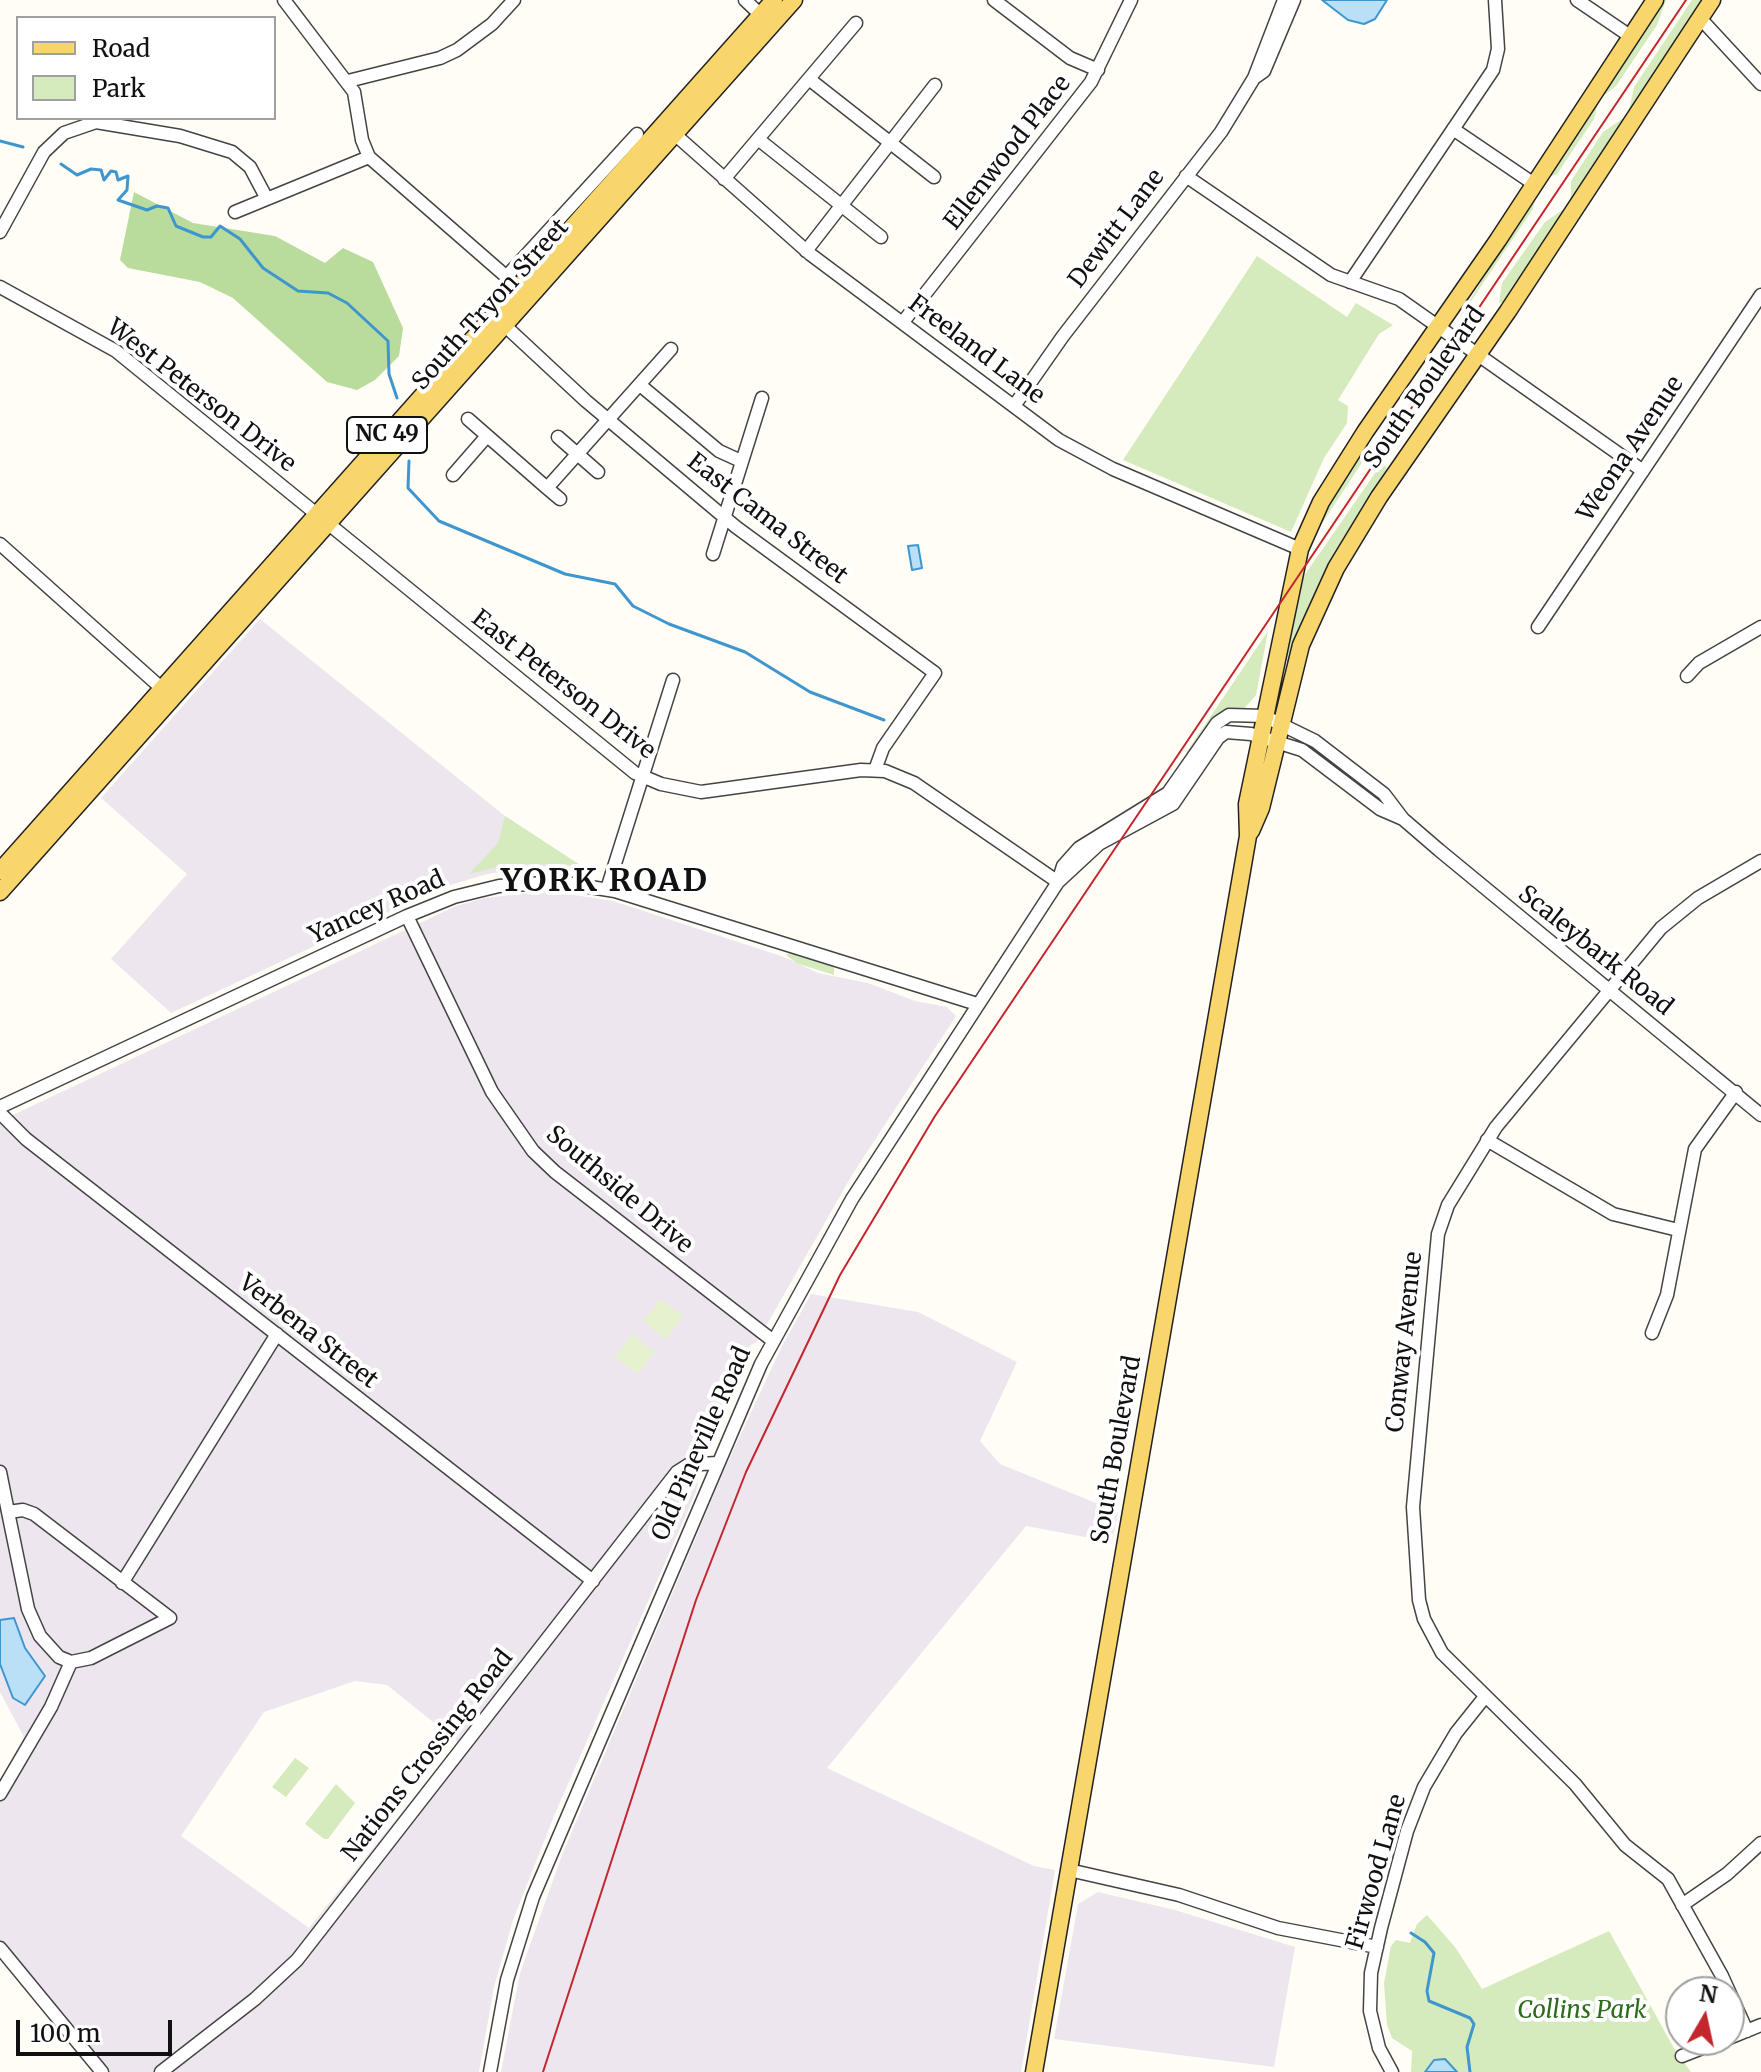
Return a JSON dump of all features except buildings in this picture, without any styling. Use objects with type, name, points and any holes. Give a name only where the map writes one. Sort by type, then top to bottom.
[{"type":"main road","name":"South Tryon Street","points":[[766,20],[774,0]]},
{"type":"main road","name":"South Tryon Street","points":[[0,892],[168,694],[499,321],[518,287],[670,130],[766,20],[794,0]]},
{"type":"main road","name":"South Boulevard","points":[[1034,2072],[1248,836],[1261,808],[1268,739],[1264,716],[1300,549],[1334,480],[1655,0]]},
{"type":"main road","name":"South Boulevard","points":[[1268,739],[1281,722],[1301,645],[1336,568],[1712,0]]},
{"type":"main road","name":"South Tryon Street","points":[[0,871],[168,694]]},
{"type":"street","points":[[284,0],[348,81],[356,97],[362,140],[369,157],[518,287],[637,134]]},
{"type":"street","points":[[745,0],[766,20]]},
{"type":"street","points":[[994,0],[1070,58],[1098,70]]},
{"type":"street","name":"Ellenwood Place","points":[[903,322],[1067,116],[1098,70],[1131,0]]},
{"type":"street","name":"Dewitt Lane","points":[[1014,406],[1221,132],[1254,78],[1284,0]]},
{"type":"street","name":"Dewitt Lane","points":[[1254,78],[1264,71],[1294,0]]},
{"type":"street","points":[[1350,282],[1496,63],[1495,0]]},
{"type":"street","points":[[1577,0],[1630,36]]},
{"type":"street","points":[[348,81],[440,58],[477,37],[510,2]]},
{"type":"street","points":[[1700,18],[1761,84]]},
{"type":"street","points":[[724,179],[856,23]]},
{"type":"street","points":[[809,79],[934,177]]},
{"type":"street","points":[[806,251],[935,85]]},
{"type":"street","points":[[0,232],[44,152],[64,133],[96,122],[180,136],[232,152],[250,167],[267,199]]},
{"type":"street","points":[[1453,129],[1534,184]]},
{"type":"street","name":"Freeland Lane","points":[[670,130],[806,251],[1014,406],[1091,459],[1300,549]]},
{"type":"street","points":[[758,139],[881,237]]},
{"type":"street","points":[[235,212],[369,157]]},
{"type":"street","points":[[1186,176],[1331,275],[1392,295],[1643,471]]},
{"type":"street","name":"West Peterson Drive","points":[[0,287],[116,351],[323,520]]},
{"type":"street","name":"Weona Avenue","points":[[1538,627],[1761,295]]},
{"type":"street","name":"East Cama Street","points":[[499,321],[608,420],[723,516],[935,673],[883,748],[875,770]]},
{"type":"street","points":[[547,488],[671,349]]},
{"type":"street","points":[[640,385],[719,451],[741,461]]},
{"type":"street","points":[[713,554],[762,398]]},
{"type":"street","points":[[468,419],[560,499]]},
{"type":"street","points":[[453,475],[487,436]]},
{"type":"street","points":[[558,437],[598,472]]},
{"type":"street","name":"East Peterson Drive","points":[[323,520],[574,726],[642,776],[682,789],[721,791],[875,770],[914,783],[1058,882]]},
{"type":"street","points":[[0,544],[168,694]]},
{"type":"street","points":[[1687,676],[1699,663],[1761,627]]},
{"type":"street","points":[[607,889],[642,776],[653,754],[673,680]]},
{"type":"street","name":"Old Pineville Road","points":[[1058,882],[1063,866],[1079,848],[1168,793],[1217,723],[1229,715],[1264,716]]},
{"type":"street","name":"Scaleybark Road","points":[[1264,716],[1315,741],[1384,794],[1403,819],[1761,1115]]},
{"type":"street","name":"Old Pineville Road","points":[[490,2072],[507,1980],[533,1897],[716,1463],[772,1340],[852,1199],[1058,882],[1099,844],[1173,804],[1218,738],[1226,732],[1268,739]]},
{"type":"street","name":"Scaleybark Road","points":[[1268,739],[1302,750],[1380,809],[1403,819]]},
{"type":"street","name":"Conway Avenue","points":[[1747,2031],[1722,1976],[1668,1879],[1625,1845],[1575,1784],[1484,1698],[1442,1653],[1424,1619],[1415,1568],[1413,1507],[1438,1234],[1448,1205],[1487,1140],[1608,990],[1678,912],[1761,861]]},
{"type":"street","name":"Yancey Road","points":[[0,1110],[407,916],[454,897],[499,886],[559,882],[607,889],[977,1004]]},
{"type":"street","name":"Southside Drive","points":[[407,916],[492,1092],[533,1151],[555,1172],[772,1340]]},
{"type":"street","points":[[1652,1333],[1667,1295],[1695,1149],[1736,1092]]},
{"type":"street","name":"Verbena Street","points":[[0,1110],[26,1139],[593,1581]]},
{"type":"street","points":[[1487,1140],[1613,1214],[1678,1230]]},
{"type":"street","points":[[122,1583],[277,1334]]},
{"type":"street","name":"Nations Crossing Road","points":[[161,2072],[255,1999],[297,1960],[682,1467],[716,1463]]},
{"type":"street","points":[[0,1472],[8,1512],[34,1626],[50,1649],[71,1662],[91,1658],[170,1618],[34,1514],[23,1510],[8,1512]]},
{"type":"street","points":[[0,1794],[51,1707],[71,1662]]},
{"type":"street","name":"Firwood Lane","points":[[1392,2072],[1379,2048],[1370,2011],[1377,1947],[1407,1831],[1424,1787],[1456,1733],[1484,1698]]},
{"type":"street","points":[[1682,1905],[1727,1874],[1761,1843]]},
{"type":"street","points":[[1069,1870],[1179,1895],[1278,1928],[1377,1947]]},
{"type":"street","points":[[0,1948],[102,2072]]},
{"type":"street","points":[[1747,2031],[1761,2025]]},
{"type":"shaded area","points":[[260,619],[505,816],[580,865],[579,872],[519,869],[487,874],[437,889],[171,1013],[111,959],[187,874],[101,798]]},
{"type":"shaded area","points":[[548,891],[613,901],[784,957],[818,973],[868,983],[915,1001],[947,1007],[956,1016],[852,1175],[757,1342],[751,1345],[717,1433],[706,1442],[694,1478],[698,1483],[696,1492],[554,1816],[513,1920],[494,1987],[479,2072],[99,2072],[0,1948],[0,1780],[24,1737],[0,1692],[0,1121],[456,906],[484,898]],"holes":[[[355,1681],[387,1685],[458,1742],[309,1928],[181,1836],[264,1712]]]},
{"type":"shaded area","points":[[811,1294],[918,1312],[1017,1362],[980,1441],[1000,1464],[1118,1512],[1112,1542],[1026,1526],[827,1768],[1034,1866],[1055,1870],[1021,2072],[501,2072],[520,1973],[562,1855],[726,1466],[782,1346]]},
{"type":"shaded area","points":[[1098,1892],[1175,1910],[1295,1947],[1274,2067],[1054,2039],[1078,1904]]},
{"type":"green space","points":[[1663,0],[1666,0],[1657,25],[1616,86],[1599,99],[1594,119],[1557,174],[1547,178],[1536,193],[1533,209],[1457,322],[1542,180]]},
{"type":"green space","points":[[1692,0],[1703,0],[1628,114],[1634,87]]},
{"type":"green space","points":[[1627,115],[1567,207],[1571,181],[1603,132]]},
{"type":"green space","points":[[134,192],[193,223],[275,236],[325,263],[343,248],[373,262],[403,328],[399,356],[375,380],[357,390],[327,382],[233,298],[200,282],[128,268],[120,260]]},
{"type":"green space","points":[[1567,207],[1505,302],[1499,303],[1502,283],[1545,222]]},
{"type":"green space","points":[[1257,256],[1347,317],[1356,303],[1393,325],[1379,334],[1338,400],[1348,406],[1347,423],[1324,458],[1291,532],[1123,460]]},
{"type":"green space","points":[[1361,452],[1367,455],[1315,534],[1341,483]]},
{"type":"green space","points":[[1382,463],[1387,468],[1322,581],[1289,662],[1285,660],[1297,586]]},
{"type":"green space","points":[[1268,631],[1256,695],[1242,711],[1233,712],[1190,754],[1186,753]]},
{"type":"green space","points":[[505,816],[580,865],[511,864],[469,874],[498,843]]},
{"type":"green space","points":[[791,952],[834,966],[834,975],[796,963],[786,955]]},
{"type":"green space","points":[[660,1299],[683,1316],[666,1339],[643,1321]]},
{"type":"green space","points":[[632,1334],[655,1352],[638,1374],[615,1357]]},
{"type":"green space","points":[[295,1758],[309,1768],[286,1797],[272,1787]]},
{"type":"green space","points":[[336,1784],[355,1803],[328,1839],[324,1839],[305,1824]]},
{"type":"green space","name":"Collins Park","points":[[1427,1915],[1455,1947],[1482,1989],[1609,1931],[1665,2032],[1665,2056],[1679,2056],[1691,2072],[1411,2072],[1412,2051],[1392,2038],[1387,2025],[1384,1983],[1391,1946],[1396,1940],[1410,1943],[1417,1924]]},
{"type":"water","points":[[1322,0],[1387,0],[1375,19],[1364,24],[1348,20]]},
{"type":"water","points":[[918,545],[922,568],[912,570],[908,546]]},
{"type":"water","points":[[14,1618],[25,1648],[45,1676],[25,1705],[13,1698],[0,1664],[0,1620]]},
{"type":"water","points":[[1445,2059],[1457,2072],[1425,2072],[1434,2060]]},
{"type":"waterway","points":[[0,141],[23,147]]},
{"type":"waterway","points":[[61,164],[77,175],[91,169],[101,170],[104,180],[111,171],[116,172],[118,180],[128,176],[127,190],[118,200],[147,210],[157,206],[168,208],[176,226],[203,237],[211,237],[220,226],[240,239],[263,268],[298,291],[328,293],[347,303],[388,341],[389,374],[397,398]]},
{"type":"waterway","points":[[409,461],[408,488],[439,521],[565,574],[615,584],[633,606],[669,624],[745,652],[810,692],[884,720]]},
{"type":"waterway","points":[[1411,1933],[1434,1953],[1427,1991],[1429,2001],[1470,2018],[1474,2024],[1467,2047],[1470,2072]]},
{"type":"tram line","points":[[543,2072],[696,1600],[746,1472],[840,1275],[935,1116],[1686,0]]},
{"type":"district","name":"YORK ROAD","points":[[605,882]]}]
